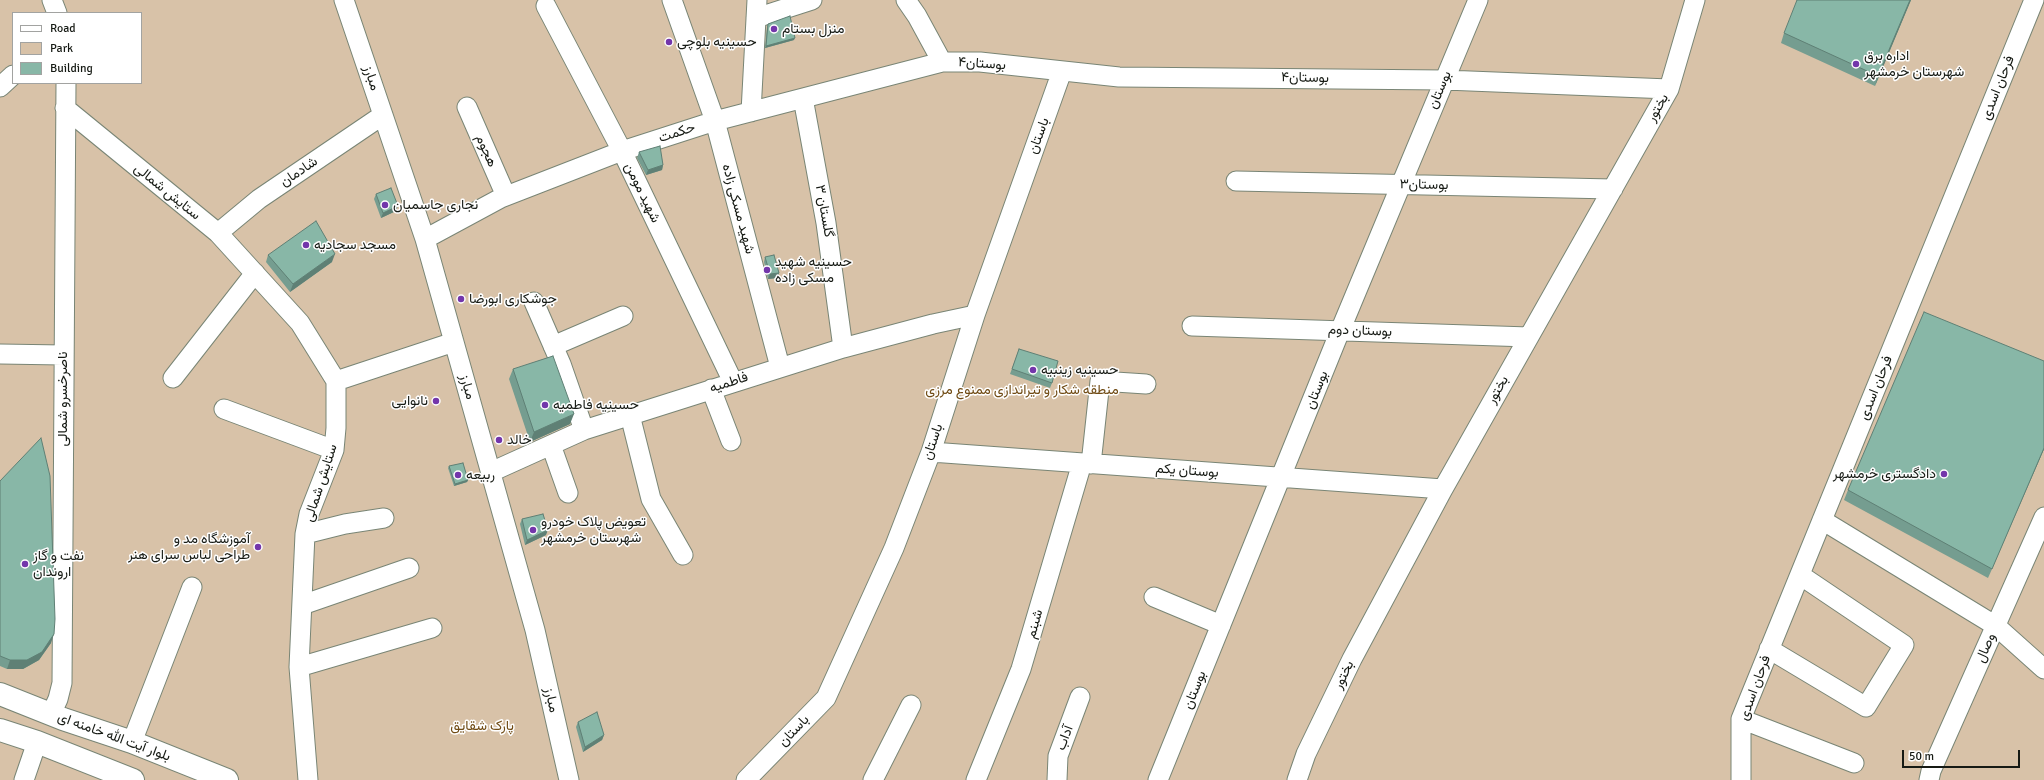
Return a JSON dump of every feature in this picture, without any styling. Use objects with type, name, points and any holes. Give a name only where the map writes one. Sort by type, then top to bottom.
[{"type":"main road","name":"بلوار آیت الله خامنه ای","points":[[0,694],[51,714],[132,742],[227,780]]},
{"type":"main road","points":[[37,742],[51,714]]},
{"type":"main road","points":[[0,730],[37,742],[133,780]]},
{"type":"street","points":[[52,0],[57,12]]},
{"type":"street","name":"مبارز","points":[[344,0],[425,239],[535,630],[569,780]]},
{"type":"street","name":"شهید مسکی زاده","points":[[672,0],[714,121],[780,367]]},
{"type":"street","points":[[751,112],[756,9],[812,0]]},
{"type":"street","points":[[906,0],[918,16],[942,62]]},
{"type":"street","name":"بوستان","points":[[1158,780],[1340,331],[1478,0]]},
{"type":"street","name":"بختور","points":[[1297,780],[1306,754],[1352,659],[1443,489],[1669,89],[1695,0]]},
{"type":"street","name":"فرحان اسدی","points":[[1741,780],[1741,719],[2034,0]]},
{"type":"street","name":"شهید مومن","points":[[546,6],[622,152],[733,382]]},
{"type":"street","name":"حکمت","points":[[425,239],[506,196],[622,152],[714,121],[942,62]]},
{"type":"street","name":"بوستان۴","points":[[942,62],[980,62],[1119,77],[1445,80],[1669,89]]},
{"type":"street","name":"باستان","points":[[746,780],[826,698],[894,548],[931,452],[975,315],[1062,71]]},
{"type":"street","points":[[0,87],[12,76]]},
{"type":"street","name":"ناصرخسرو شمالی","points":[[51,714],[58,699],[62,683],[66,84]]},
{"type":"street","name":"گلستان ۳","points":[[803,98],[826,223],[843,348]]},
{"type":"street","name":"هجوم","points":[[467,107],[506,196]]},
{"type":"street","name":"ستایش شمالی","points":[[65,108],[218,233],[300,323],[336,381],[336,428],[334,450],[309,514],[305,534],[299,667],[308,780]]},
{"type":"street","name":"شادمان","points":[[218,233],[259,199],[383,115]]},
{"type":"street","name":"بوستان۳","points":[[1236,181],[1613,188]]},
{"type":"street","points":[[173,378],[255,273]]},
{"type":"street","points":[[534,302],[553,346],[584,430]]},
{"type":"street","name":"فاطمیه","points":[[490,472],[584,430],[630,415],[843,348],[933,324],[975,315]]},
{"type":"street","points":[[553,346],[623,316]]},
{"type":"street","name":"بوستان دوم","points":[[1192,326],[1528,337]]},
{"type":"street","points":[[336,381],[454,342]]},
{"type":"street","points":[[0,354],[63,355]]},
{"type":"street","name":"شبنم","points":[[976,780],[1021,669],[1086,464],[1100,381],[1146,384]]},
{"type":"street","points":[[711,389],[732,441]]},
{"type":"street","points":[[224,409],[334,450]]},
{"type":"street","points":[[630,415],[651,499],[683,555]]},
{"type":"street","points":[[551,445],[568,493]]},
{"type":"street","name":"بوستان یکم","points":[[931,452],[1281,479],[1443,489]]},
{"type":"street","name":"وصال","points":[[1929,780],[1931,771],[2044,517]]},
{"type":"street","points":[[305,534],[345,524],[384,518]]},
{"type":"street","points":[[1822,520],[1996,626],[2044,669]]},
{"type":"street","points":[[302,605],[409,568]]},
{"type":"street","points":[[1770,649],[1866,707],[1904,645],[1800,574]]},
{"type":"street","points":[[132,742],[192,587]]},
{"type":"street","points":[[1154,597],[1221,625]]},
{"type":"street","points":[[299,667],[432,628]]},
{"type":"street","name":"آداب","points":[[1057,780],[1058,756],[1080,697]]},
{"type":"street","points":[[874,780],[911,706]]},
{"type":"street","points":[[1741,719],[1854,763]]},
{"type":"street","points":[[24,780],[37,742]]},
{"type":"green space","name":"منطقه شکار و تیراندازی ممنوع مرزی","points":[[0,0],[2044,0],[2044,780],[0,780]]},
{"type":"building","name":"اداره برق شهرستان خرمشهر","points":[[1797,0],[1910,0],[1878,76],[1784,33]]},
{"type":"building","points":[[790,16],[795,38],[766,46],[768,24]]},
{"type":"building","points":[[660,146],[663,165],[648,170],[639,152]]},
{"type":"building","name":"نجاری جاسمیان","points":[[391,188],[398,206],[383,213],[376,194]]},
{"type":"building","name":"مسجد سجادیه","points":[[316,221],[335,254],[293,284],[268,255]]},
{"type":"building","points":[[774,255],[779,273],[770,274],[765,257]]},
{"type":"building","name":"دادگستری خرمشهر","points":[[1924,312],[2044,361],[2044,448],[1992,569],[1848,490]]},
{"type":"building","name":"حسینیه زینبیه","points":[[1019,349],[1058,361],[1052,383],[1012,369]]},
{"type":"building","name":"حسینیه فاطمیه","points":[[553,356],[574,414],[534,432],[513,369]]},
{"type":"building","name":"نفت و گاز اروندان","points":[[41,438],[50,476],[55,619],[54,634],[42,652],[27,660],[10,660],[0,656],[0,481]]},
{"type":"building","name":"ربیعه","points":[[463,463],[468,480],[455,484],[449,466]]},
{"type":"building","name":"تعویض پلاک خودرو شهرستان خرمشهر","points":[[543,514],[548,530],[527,540],[522,519]]},
{"type":"building","points":[[597,712],[604,735],[585,747],[578,722]]},
{"type":"place","name":"منزل بستام","points":[[774,29]]},
{"type":"place","name":"حسینیه بلوچی","points":[[669,42]]},
{"type":"place","name":"اداره برق شهرستان خرمشهر","points":[[1856,64]]},
{"type":"place","name":"نجاری جاسمیان","points":[[385,205]]},
{"type":"place","name":"مسجد سجادیه","points":[[306,245]]},
{"type":"place","name":"حسینیه شهید مسکی زاده","points":[[767,270]]},
{"type":"place","name":"جوشکاری ابورضا","points":[[461,299]]},
{"type":"place","name":"حسینیه زینبیه","points":[[1033,370]]},
{"type":"place","name":"نانوایی","points":[[436,401]]},
{"type":"place","name":"حسینیه فاطمیه","points":[[545,405]]},
{"type":"place","name":"خالد","points":[[499,440]]},
{"type":"place","name":"دادگستری خرمشهر","points":[[1944,474]]},
{"type":"place","name":"ربیعه","points":[[458,475]]},
{"type":"place","name":"تعویض پلاک خودرو شهرستان خرمشهر","points":[[533,530]]},
{"type":"place","name":"آموزشگاه مد و طراحی لباس سرای هنر","points":[[258,547]]},
{"type":"place","name":"نفت و گاز اروندان","points":[[25,564]]},
{"type":"park label","name":"پارک شقایق","points":[[482,726]]}]
